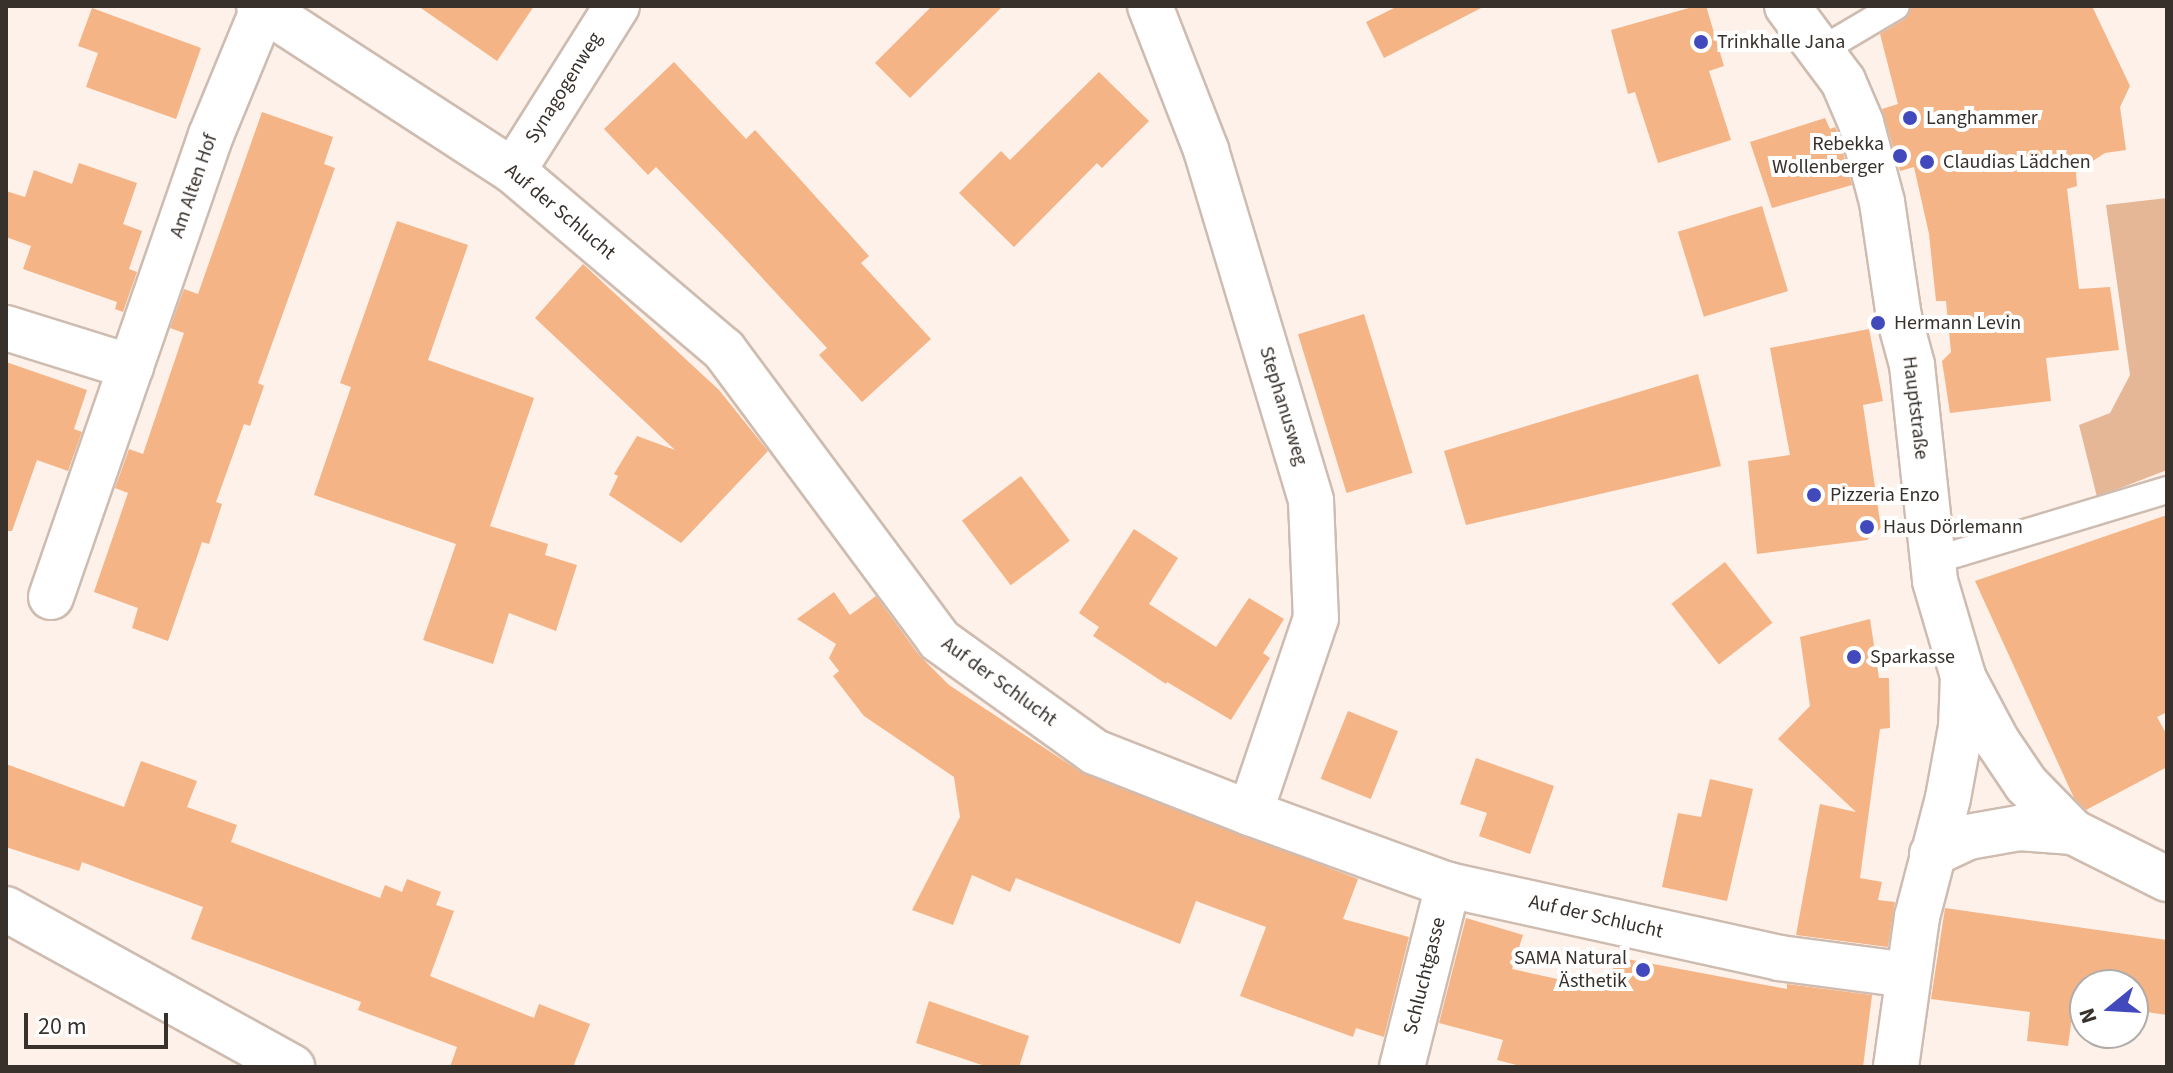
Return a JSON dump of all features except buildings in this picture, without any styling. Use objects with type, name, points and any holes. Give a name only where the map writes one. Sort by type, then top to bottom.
[{"type":"street","name":"Synagogenweg","points":[[513,171],[617,6]]},
{"type":"street","name":"Stephanusweg","points":[[1150,6],[1206,150],[1311,501],[1316,618],[1250,813]]},
{"type":"street","name":"Hauptstraße","points":[[1787,6],[1843,81],[1861,123],[1882,202],[1899,317],[1912,365],[1932,561],[1963,676],[1961,727],[1908,975],[1896,1067]]},
{"type":"street","name":"Auf der Schlucht","points":[[261,7],[513,171],[724,350],[939,640],[1095,752],[1250,813],[1448,885],[1779,958],[1908,975]]},
{"type":"street","name":"Am Alten Hof","points":[[51,597],[211,135],[261,7]]},
{"type":"street","points":[[6,328],[131,367]]},
{"type":"street","points":[[1963,676],[1997,741],[2026,784],[2073,832],[2167,879]]},
{"type":"street","points":[[1932,854],[1968,837],[2019,828],[2073,832]]},
{"type":"street","name":"Schluchtgasse","points":[[1402,1067],[1448,885]]},
{"type":"street","points":[[6,909],[292,1067]]},
{"type":"lane","points":[[1820,51],[1896,6]]},
{"type":"lane","points":[[1932,561],[2167,490]]},
{"type":"shaded area","points":[[2167,198],[2167,470],[2097,497],[2079,425],[2110,413],[2130,375],[2106,205]]},
{"type":"place","name":"Trinkhalle Jana","points":[[1701,42]]},
{"type":"place","name":"Langhammer","points":[[1910,118]]},
{"type":"place","name":"Rebekka Wollenberger","points":[[1900,156]]},
{"type":"place","name":"Claudias Lädchen","points":[[1927,162]]},
{"type":"place","name":"Hermann Levin","points":[[1878,323]]},
{"type":"place","name":"Pizzeria Enzo","points":[[1814,495]]},
{"type":"place","name":"Haus Dörlemann","points":[[1867,527]]},
{"type":"place","name":"Sparkasse","points":[[1854,657]]},
{"type":"place","name":"SAMA Natural Ästhetik","points":[[1643,970]]}]
